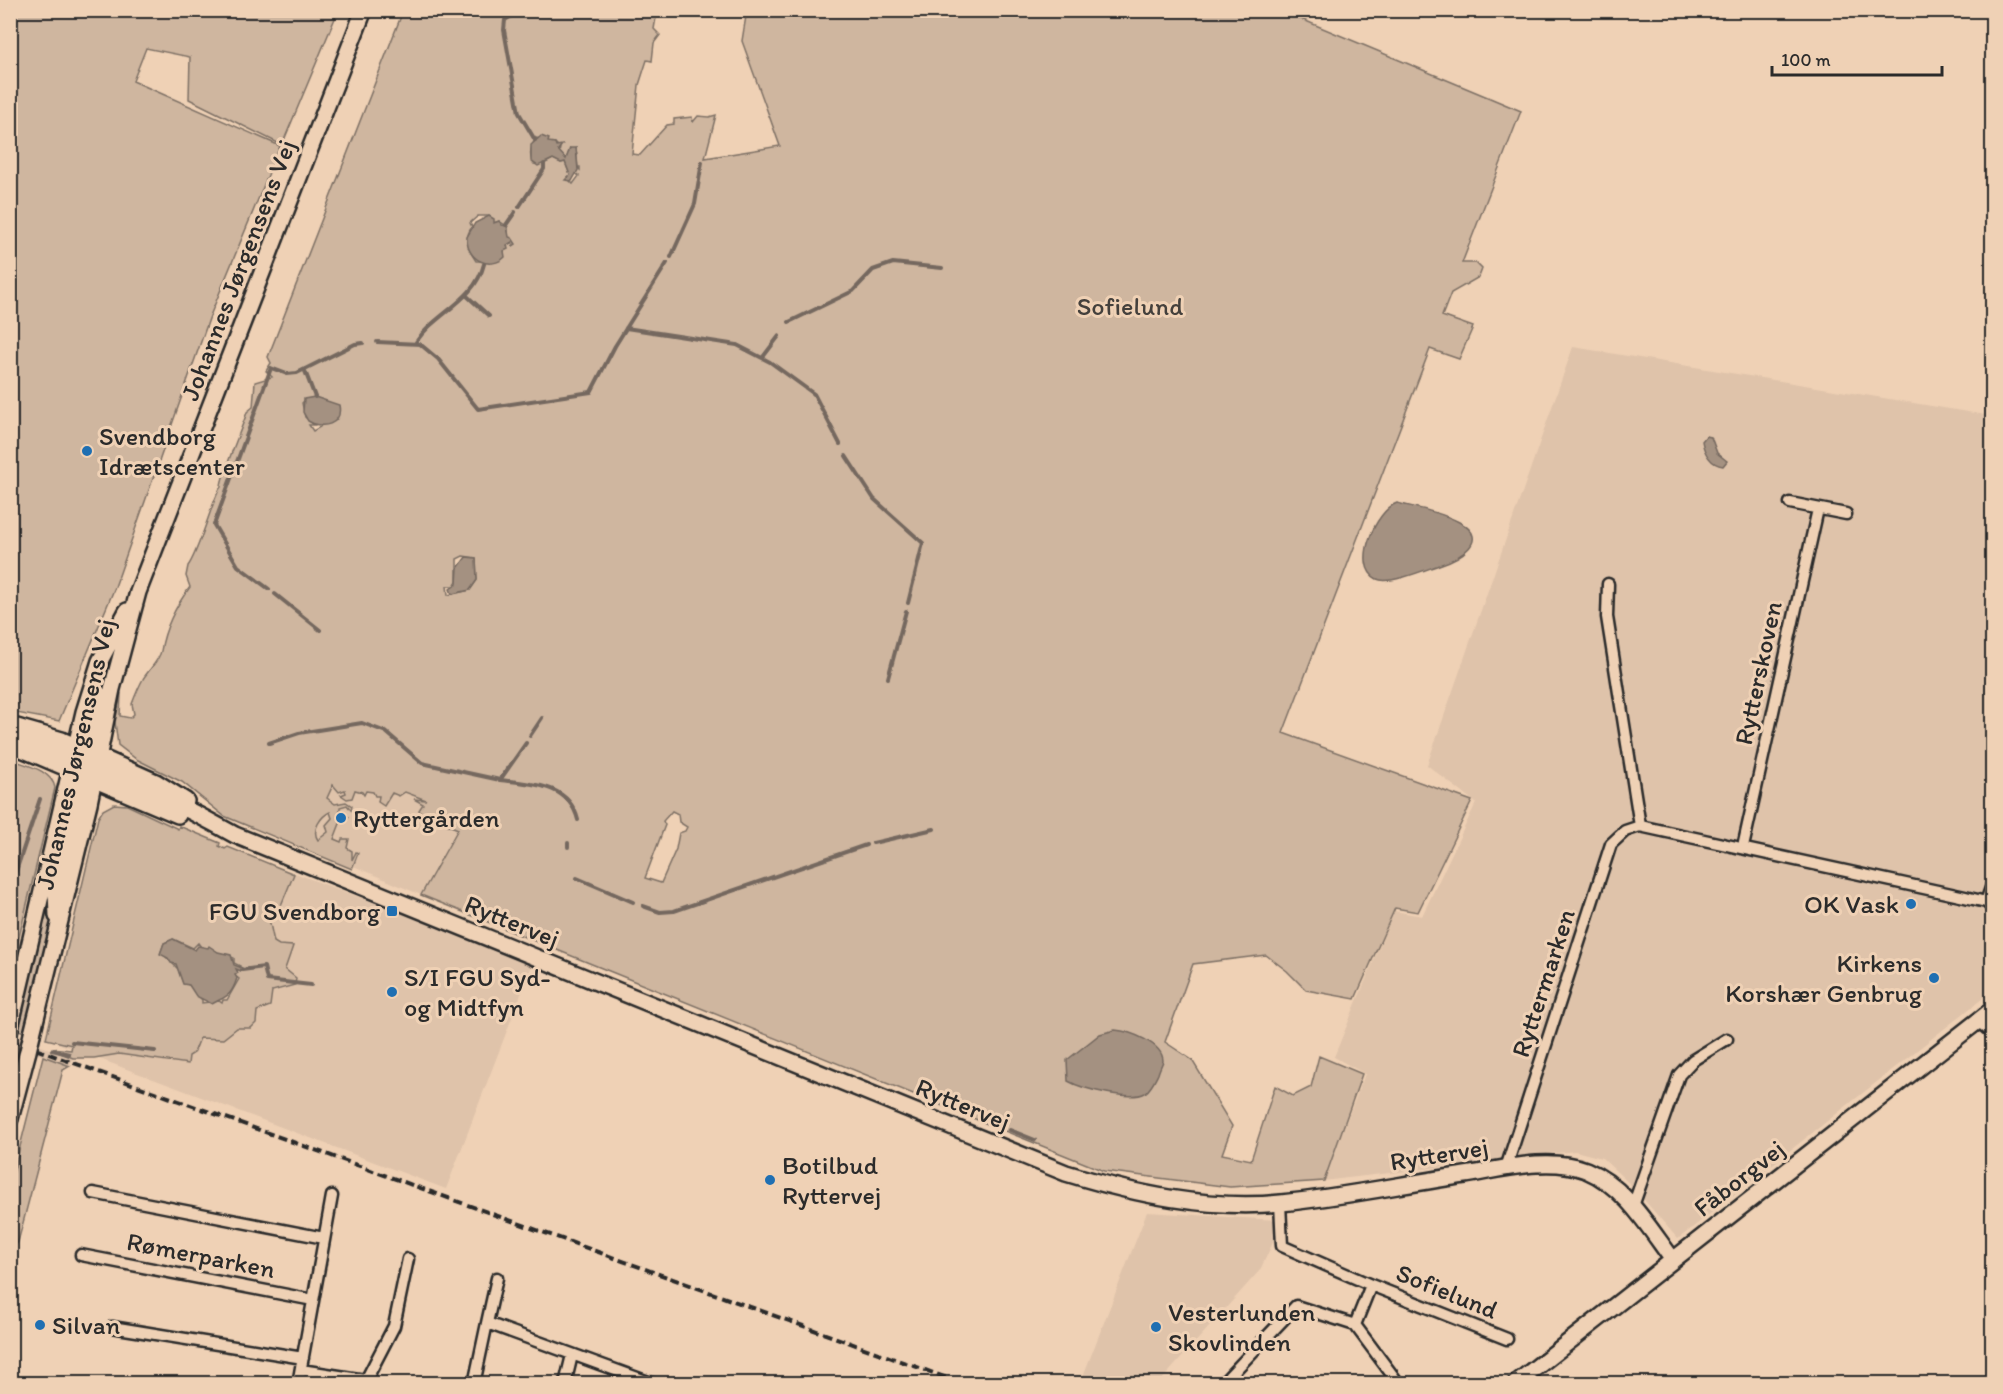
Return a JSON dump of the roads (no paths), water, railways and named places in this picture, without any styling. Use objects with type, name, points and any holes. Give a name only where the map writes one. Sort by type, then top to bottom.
[{"type":"street","name":"Johannes Jørgensens Vej","points":[[11,1028],[85,763],[112,689],[138,592],[365,10]]},
{"type":"street","points":[[1790,503],[1846,514]]},
{"type":"street","name":"Rytterskoven","points":[[1743,847],[1818,509]]},
{"type":"street","points":[[1608,584],[1607,617],[1640,826],[1743,847],[1989,905],[1992,885]]},
{"type":"street","name":"Johannes Jørgensens Vej","points":[[10,1119],[59,928],[85,763],[95,675],[138,592]]},
{"type":"street","name":"Ryttervej","points":[[10,725],[52,736],[85,763],[206,827],[235,835],[1066,1173],[1128,1192],[1176,1199],[1280,1203],[1506,1168],[1554,1163],[1585,1170],[1606,1181],[1633,1206],[1673,1260]]},
{"type":"street","name":"Ryttervej","points":[[10,733],[85,763],[204,817],[235,835]]},
{"type":"street","name":"Ryttervej","points":[[10,744],[85,763]]},
{"type":"street","name":"Ryttermarken","points":[[1506,1168],[1611,844],[1625,831],[1640,826]]},
{"type":"street","name":"Fåborgvej","points":[[1515,1383],[1992,1010]]},
{"type":"street","points":[[1978,1022],[1992,1033]]},
{"type":"street","points":[[1633,1206],[1679,1075],[1693,1060],[1727,1039]]},
{"type":"street","name":"Rømerparken","points":[[93,1193],[324,1238]]},
{"type":"street","points":[[298,1383],[332,1196]]},
{"type":"street","name":"Sofielund","points":[[1280,1203],[1282,1246],[1371,1285],[1507,1339]]},
{"type":"street","name":"Rømerparken","points":[[81,1255],[313,1300]]},
{"type":"street","points":[[301,1370],[364,1382],[394,1326],[408,1259]]},
{"type":"street","points":[[474,1383],[497,1278]]},
{"type":"street","name":"Sofielund","points":[[1355,1325],[1371,1285]]},
{"type":"street","points":[[1222,1383],[1296,1306],[1355,1325],[1399,1383]]},
{"type":"street","points":[[487,1323],[654,1383]]},
{"type":"street","points":[[112,1327],[303,1358]]},
{"type":"street","points":[[565,1383],[572,1355]]},
{"type":"waterway","points":[[522,10],[505,20],[504,30],[519,113],[535,140]]},
{"type":"waterway","points":[[671,257],[695,204],[702,162]]},
{"type":"waterway","points":[[519,207],[544,169],[544,164]]},
{"type":"waterway","points":[[506,225],[515,212]]},
{"type":"waterway","points":[[377,342],[420,344],[438,359],[478,409],[591,392],[615,346],[667,263]]},
{"type":"waterway","points":[[789,322],[853,291],[873,270],[893,263],[942,268]]},
{"type":"waterway","points":[[416,342],[433,323],[472,288],[484,264]]},
{"type":"waterway","points":[[466,295],[489,316]]},
{"type":"waterway","points":[[626,328],[737,345],[770,362],[814,394],[840,444]]},
{"type":"waterway","points":[[763,357],[779,336]]},
{"type":"waterway","points":[[269,589],[238,566],[214,525],[271,368],[287,374],[297,373],[355,344],[363,343]]},
{"type":"waterway","points":[[305,371],[315,397]]},
{"type":"waterway","points":[[846,456],[874,499],[923,543],[908,603]]},
{"type":"waterway","points":[[275,594],[320,630]]},
{"type":"waterway","points":[[888,678],[906,611]]},
{"type":"waterway","points":[[530,736],[542,718]]},
{"type":"waterway","points":[[269,743],[299,733],[362,723],[386,732],[422,763],[500,780],[526,743]]},
{"type":"waterway","points":[[500,780],[536,785],[558,792],[573,808],[578,820]]},
{"type":"waterway","points":[[10,889],[40,799]]},
{"type":"waterway","points":[[873,843],[934,829]]},
{"type":"waterway","points":[[643,906],[660,912],[674,911],[866,845]]},
{"type":"waterway","points":[[577,878],[633,902]]},
{"type":"waterway","points":[[242,970],[264,967],[267,980],[311,985]]},
{"type":"waterway","points":[[72,1042],[155,1051]]},
{"type":"waterway","points":[[52,1050],[69,1054]]},
{"type":"waterway","points":[[1010,1130],[1035,1140]]},
{"type":"railway","points":[[10,1040],[964,1384]]},
{"type":"place","name":"Svendborg Idrætscenter","points":[[87,451]]},
{"type":"place","name":"Ryttergården","points":[[341,818]]},
{"type":"place","name":"OK Vask","points":[[1911,904]]},
{"type":"place","name":"FGU Svendborg","points":[[392,911]]},
{"type":"place","name":"Kirkens Korshær Genbrug","points":[[1934,978]]},
{"type":"place","name":"S/I FGU Syd- og Midtfyn","points":[[392,992]]},
{"type":"place","name":"Botilbud Ryttervej","points":[[770,1180]]},
{"type":"place","name":"Silvan","points":[[40,1325]]},
{"type":"place","name":"Vesterlunden Skovlinden","points":[[1156,1327]]}]
